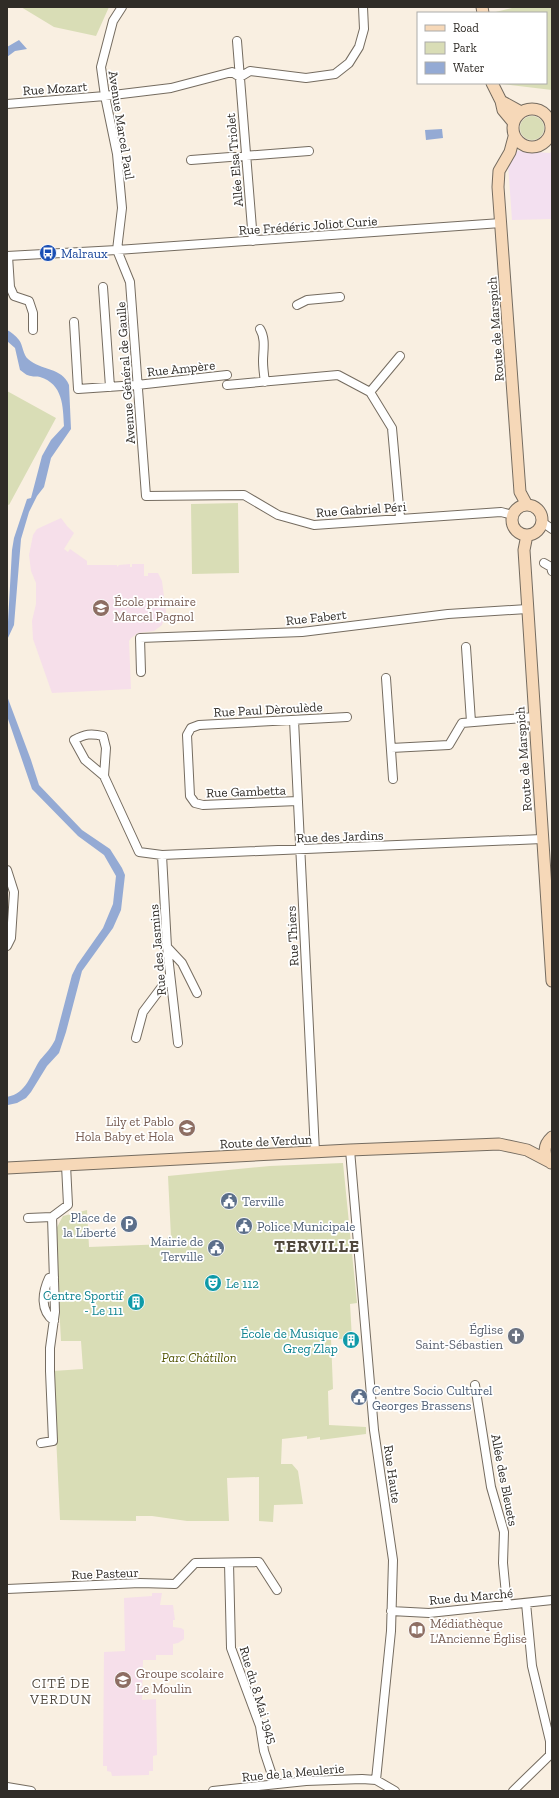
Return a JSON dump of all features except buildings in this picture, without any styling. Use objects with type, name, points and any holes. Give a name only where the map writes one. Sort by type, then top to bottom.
[{"type":"main road","points":[[492,84],[501,101],[503,110],[513,122],[518,141],[533,148],[545,143],[549,138],[551,125],[549,119],[540,111]]},
{"type":"main road","points":[[501,101],[521,112]]},
{"type":"main road","points":[[513,122],[521,112],[527,110],[540,111],[552,109]]},
{"type":"main road","name":"Route de Marspich","points":[[518,141],[499,170],[498,187],[520,492],[527,505]]},
{"type":"main road","points":[[527,505],[536,508],[540,512],[542,522],[539,530],[531,535],[527,535],[516,530],[512,523],[513,515],[518,508],[527,505]]},
{"type":"main road","name":"Route de Marspich","points":[[527,535],[524,550],[552,981]]},
{"type":"main road","points":[[549,1140],[545,1153],[551,1163]]},
{"type":"main road","name":"Route de Verdun","points":[[527,1150],[549,1140]]},
{"type":"main road","name":"Route de Verdun","points":[[7,1168],[350,1150],[499,1144],[527,1150],[551,1163]]},
{"type":"street","name":"Avenue Marcel Paul","points":[[117,250],[122,208],[117,154],[105,96],[101,67],[113,21],[122,7]]},
{"type":"street","points":[[240,78],[250,71],[306,78],[335,74],[349,63],[360,47],[364,29],[363,7]]},
{"type":"street","name":"Allée Elsa Triolet","points":[[236,41],[253,241]]},
{"type":"street","name":"Rue Mozart","points":[[9,104],[105,96],[171,88],[232,72],[240,78]]},
{"type":"street","points":[[7,95],[9,104]]},
{"type":"street","points":[[192,160],[309,151]]},
{"type":"street","name":"Rue Frédéric Joliot Curie","points":[[7,256],[253,241],[501,223]]},
{"type":"street","name":"Avenue Général de Gaulle","points":[[117,250],[130,282],[146,496]]},
{"type":"street","points":[[7,256],[10,287],[14,296],[29,301],[33,313],[33,330]]},
{"type":"street","points":[[103,287],[110,387]]},
{"type":"street","points":[[297,304],[307,300],[340,297]]},
{"type":"street","name":"Rue Ampère","points":[[74,322],[78,389],[137,385],[226,375]]},
{"type":"street","points":[[260,329],[263,333],[265,354],[263,359],[265,382]]},
{"type":"street","points":[[370,392],[400,356]]},
{"type":"street","points":[[227,385],[338,375],[370,392],[392,428],[400,518]]},
{"type":"street","name":"Rue Gabriel Péri","points":[[146,496],[244,495],[278,515],[314,525],[501,512],[513,515]]},
{"type":"street","points":[[542,522],[552,529]]},
{"type":"street","points":[[544,563],[551,567],[552,571]]},
{"type":"street","name":"Rue Fabert","points":[[141,672],[140,638],[302,632],[448,614],[528,609]]},
{"type":"street","points":[[466,647],[471,722]]},
{"type":"street","points":[[386,678],[393,779]]},
{"type":"street","name":"Rue Paul Dèroulède","points":[[195,803],[190,796],[187,735],[191,728],[199,725],[347,717]]},
{"type":"street","points":[[391,748],[449,745],[462,722],[534,717]]},
{"type":"street","name":"Rue Thiers","points":[[294,720],[315,1152]]},
{"type":"street","points":[[91,733],[103,736],[106,748],[104,776],[85,760],[74,740],[82,735],[91,733]]},
{"type":"street","name":"Rue des Jardins","points":[[104,776],[140,852],[162,855],[542,839]]},
{"type":"street","name":"Rue Gambetta","points":[[195,803],[203,805],[298,801]]},
{"type":"street","name":"Rue des Jasmins","points":[[162,855],[167,947],[178,1043]]},
{"type":"street","points":[[7,870],[14,892],[7,946]]},
{"type":"street","points":[[167,947],[182,963],[197,993]]},
{"type":"street","points":[[136,1038],[142,1012],[170,976]]},
{"type":"street","name":"Rue Haute","points":[[350,1150],[374,1423],[393,1560],[391,1611],[376,1780]]},
{"type":"street","points":[[28,1218],[52,1217],[68,1205],[66,1165]]},
{"type":"street","points":[[41,1443],[53,1441],[50,1371],[50,1348],[54,1321],[52,1217]]},
{"type":"street","name":"Allée des Bleuets","points":[[475,1385],[491,1487],[504,1532],[502,1546],[507,1604]]},
{"type":"street","points":[[229,1562],[260,1562],[277,1590]]},
{"type":"street","name":"Rue Pasteur","points":[[7,1590],[140,1583],[175,1584],[194,1563],[229,1562]]},
{"type":"street","name":"Rue du 8 Mai 1945","points":[[229,1562],[231,1648],[260,1726],[264,1751],[276,1784]]},
{"type":"street","name":"Rue du Marché","points":[[391,1611],[429,1613],[552,1600]]},
{"type":"street","points":[[513,1791],[550,1755],[550,1741],[532,1666],[526,1603]]},
{"type":"street","name":"Rue de la Meulerie","points":[[213,1791],[313,1780],[376,1780]]},
{"type":"street","points":[[376,1780],[395,1791]]},
{"type":"street","points":[[7,1787],[31,1791]]},
{"type":"shaded area","points":[[507,150],[550,153],[552,151],[552,219],[512,220]]},
{"type":"shaded area","name":"École primaire Marcel Pagnol","points":[[61,518],[74,533],[64,549],[68,552],[70,549],[87,561],[87,565],[117,565],[117,567],[119,565],[130,564],[130,567],[132,567],[132,564],[144,564],[144,576],[148,576],[148,573],[158,573],[162,581],[166,612],[162,625],[154,631],[138,633],[129,641],[131,689],[52,693],[33,639],[32,621],[36,604],[36,583],[31,571],[29,555],[33,535],[37,529]]},
{"type":"shaded area","name":"Groupe scolaire Le Moulin","points":[[152,1593],[162,1593],[160,1605],[173,1605],[175,1620],[173,1620],[173,1627],[184,1630],[184,1639],[173,1644],[173,1655],[156,1655],[156,1660],[143,1660],[142,1700],[156,1699],[157,1755],[153,1756],[153,1771],[149,1771],[149,1775],[112,1776],[111,1772],[107,1771],[107,1766],[103,1766],[104,1652],[125,1651],[124,1598],[152,1596]]},
{"type":"green space","points":[[21,7],[109,7],[96,36],[54,27]]},
{"type":"green space","points":[[516,7],[552,7],[552,90],[502,84],[547,84],[547,12],[495,12]]},
{"type":"green space","points":[[532,116],[540,120],[544,128],[540,136],[532,140],[524,136],[520,128],[524,120]]},
{"type":"green space","points":[[7,391],[56,418],[9,505],[7,504]]},
{"type":"green space","points":[[238,503],[239,573],[192,574],[191,504]]},
{"type":"green space","name":"Parc Châtillon","points":[[343,1163],[357,1303],[350,1304],[352,1339],[331,1339],[333,1389],[328,1391],[329,1425],[366,1427],[366,1434],[320,1440],[320,1437],[307,1439],[307,1436],[282,1439],[281,1464],[292,1464],[298,1471],[303,1504],[274,1505],[273,1522],[259,1521],[259,1477],[227,1478],[229,1521],[187,1521],[152,1516],[136,1516],[136,1521],[60,1520],[53,1371],[83,1369],[81,1341],[61,1341],[55,1231],[63,1216],[87,1210],[89,1247],[167,1244],[167,1237],[171,1237],[168,1176],[270,1166]]},
{"type":"water","points":[[19,40],[27,49],[15,51],[7,57],[7,47]]},
{"type":"water","points":[[442,129],[443,138],[426,140],[425,130]]},
{"type":"water","points":[[7,330],[19,340],[28,359],[39,366],[56,372],[66,379],[69,385],[71,429],[51,458],[44,487],[37,496],[29,512],[21,539],[14,625],[7,640],[14,538],[27,499],[31,498],[42,456],[51,440],[64,426],[62,404],[57,390],[48,380],[28,375],[20,370],[15,348],[7,341]]},
{"type":"water","points":[[7,696],[39,785],[82,830],[110,849],[125,875],[121,910],[113,928],[82,971],[59,1053],[47,1066],[26,1098],[17,1103],[8,1105],[7,1097],[14,1095],[24,1087],[40,1060],[55,1040],[72,975],[77,965],[103,928],[113,904],[116,876],[104,855],[78,836],[32,789],[7,716]]},
{"type":"place","name":"Malraux","points":[[48,253]]},
{"type":"place","name":"École primaire Marcel Pagnol","points":[[101,608]]},
{"type":"place","name":"Lily et Pablo Hola Baby et Hola","points":[[187,1128]]},
{"type":"place","name":"Terville","points":[[229,1201]]},
{"type":"place","name":"Place de la Liberté","points":[[129,1224]]},
{"type":"place","name":"Police Municipale","points":[[244,1226]]},
{"type":"place","name":"Mairie de Terville","points":[[216,1248]]},
{"type":"place","name":"Le 112","points":[[213,1283]]},
{"type":"place","name":"Centre Sportif - Le 111","points":[[136,1302]]},
{"type":"place","name":"Église Saint-Sébastien","points":[[516,1336]]},
{"type":"place","name":"École de Musique Greg Zlap","points":[[351,1340]]},
{"type":"place","name":"Centre Socio Culturel Georges Brassens","points":[[359,1397]]},
{"type":"place","name":"Médiathèque L'Ancienne Église","points":[[417,1630]]},
{"type":"place","name":"Groupe scolaire Le Moulin","points":[[123,1680]]},
{"type":"district","name":"TERVILLE","points":[[317,1246]]},
{"type":"district","name":"CITÉ DE VERDUN","points":[[61,1692]]}]
